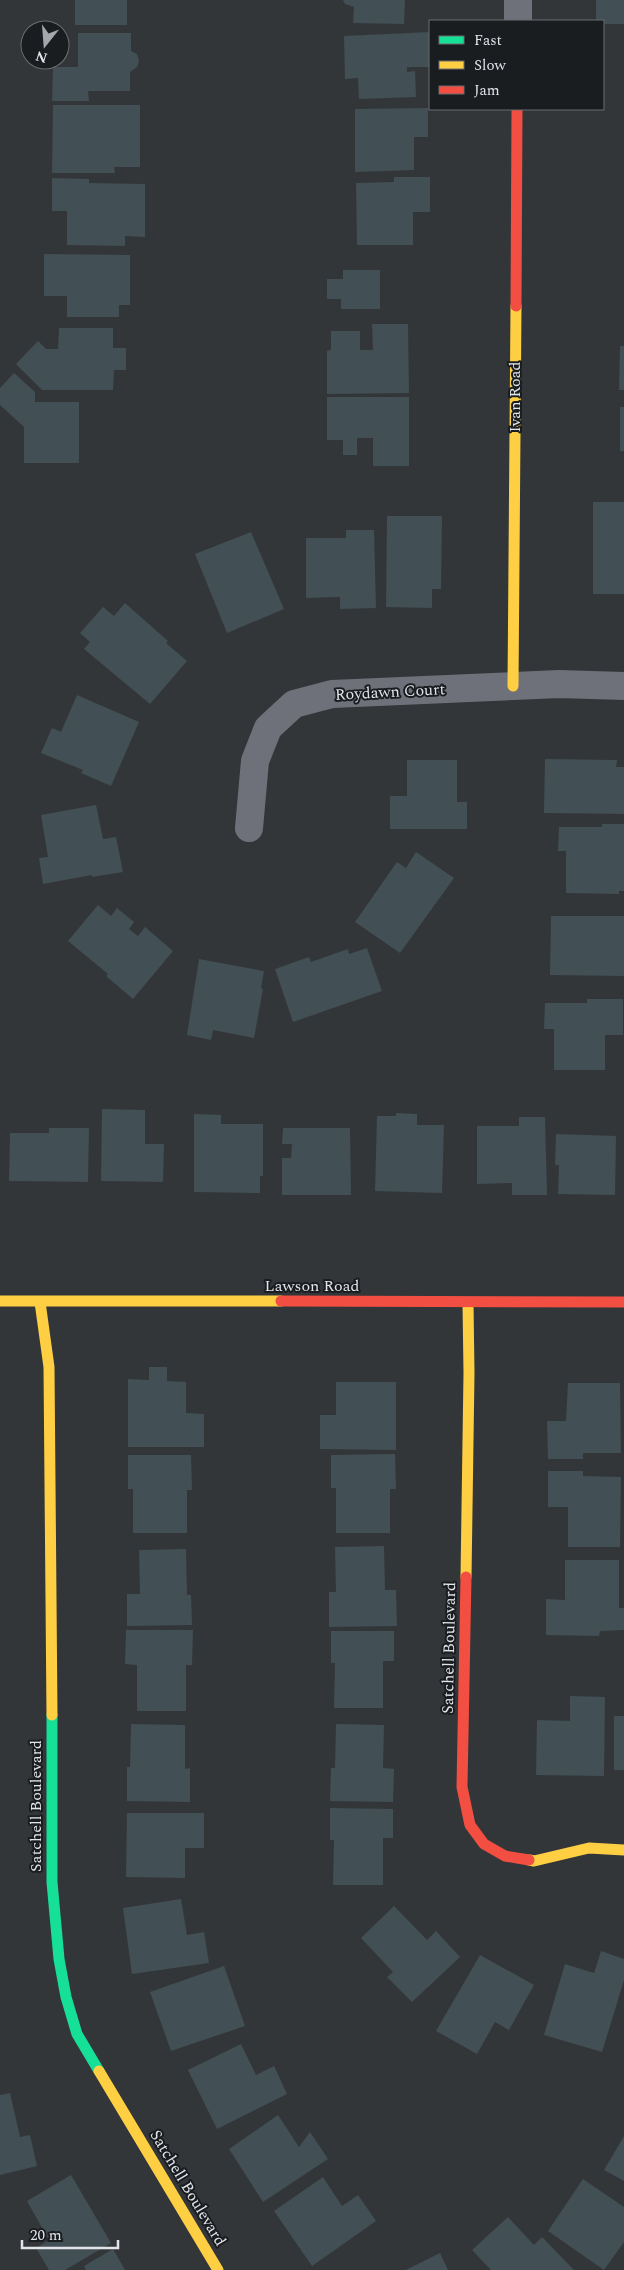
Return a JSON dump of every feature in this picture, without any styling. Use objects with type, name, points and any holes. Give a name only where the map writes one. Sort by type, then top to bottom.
[{"type":"street","points":[[518,0],[518,20]]},
{"type":"street","name":"Ivan Road","points":[[513,686],[517,110]]},
{"type":"street","name":"Roydawn Court","points":[[248,828],[255,761],[268,728],[294,704],[332,694],[559,684],[624,686]]},
{"type":"street","name":"Lawson Road","points":[[0,1301],[624,1302]]},
{"type":"street","name":"Satchell Boulevard","points":[[40,1302],[49,1367],[51,1868],[60,1963],[77,2034],[218,2270]]},
{"type":"street","name":"Satchell Boulevard","points":[[468,1303],[470,1365],[462,1787],[470,1824],[484,1844],[505,1856],[534,1861],[589,1848],[624,1850]]},
{"type":"building","points":[[75,0],[127,0],[127,25],[75,25]]},
{"type":"building","points":[[343,0],[405,0],[404,24],[353,23],[354,7],[345,4]]},
{"type":"building","points":[[596,0],[624,0],[624,24],[604,24],[604,20],[596,20]]},
{"type":"building","points":[[429,32],[429,67],[407,67],[407,72],[415,71],[416,97],[359,99],[358,78],[345,79],[344,36]]},
{"type":"building","points":[[78,33],[131,33],[131,51],[137,54],[139,61],[137,67],[130,72],[130,91],[88,91],[89,101],[52,101],[53,70],[70,70],[70,67],[78,67]]},
{"type":"building","points":[[53,105],[140,105],[140,167],[114,167],[115,173],[52,173]]},
{"type":"building","points":[[428,108],[428,137],[414,137],[414,170],[355,172],[355,109]]},
{"type":"building","points":[[394,177],[430,177],[430,212],[413,212],[413,245],[357,245],[356,183],[394,182]]},
{"type":"building","points":[[52,178],[89,179],[89,183],[145,184],[145,237],[125,236],[125,246],[67,245],[67,211],[52,211]]},
{"type":"building","points":[[44,254],[130,255],[130,305],[119,305],[119,317],[67,317],[67,296],[44,296]]},
{"type":"building","points":[[343,270],[380,270],[380,309],[341,309],[341,299],[327,299],[327,279],[343,279]]},
{"type":"building","points":[[372,324],[408,324],[409,393],[327,394],[327,351],[331,350],[331,331],[360,331],[360,350],[373,350]]},
{"type":"building","points":[[59,328],[113,328],[113,348],[126,348],[126,370],[114,370],[113,390],[42,390],[16,364],[38,341],[46,349],[58,349]]},
{"type":"building","points":[[620,346],[624,346],[624,390],[619,390]]},
{"type":"building","points":[[14,373],[35,392],[35,402],[79,402],[79,463],[24,463],[24,427],[0,405],[0,388]]},
{"type":"building","points":[[327,397],[409,397],[409,466],[373,466],[373,438],[357,438],[357,455],[343,455],[343,440],[327,440]]},
{"type":"building","points":[[620,407],[624,407],[624,451],[620,451]]},
{"type":"building","points":[[593,502],[624,502],[624,594],[593,594]]},
{"type":"building","points":[[387,516],[442,516],[441,589],[432,589],[432,608],[386,607]]},
{"type":"building","points":[[346,530],[374,530],[376,608],[340,609],[340,597],[306,598],[306,538],[346,538]]},
{"type":"building","points":[[251,532],[284,609],[227,633],[195,554]]},
{"type":"building","points":[[125,603],[168,641],[166,643],[187,661],[150,704],[84,649],[90,642],[80,633],[103,607],[114,616]]},
{"type":"building","points":[[77,695],[139,722],[111,786],[81,773],[83,770],[41,753],[52,728],[61,732]]},
{"type":"building","points":[[545,759],[617,760],[616,767],[624,767],[624,814],[544,813]]},
{"type":"building","points":[[407,760],[457,760],[457,802],[467,802],[467,829],[390,829],[390,796],[407,796]]},
{"type":"building","points":[[96,805],[103,839],[116,837],[123,872],[92,877],[92,875],[43,884],[39,858],[48,857],[41,815]]},
{"type":"building","points":[[602,824],[624,824],[624,891],[619,891],[619,894],[566,893],[566,851],[558,851],[559,827],[602,827]]},
{"type":"building","points":[[416,852],[454,878],[400,953],[355,922],[397,862],[406,868]]},
{"type":"building","points":[[98,905],[111,916],[117,908],[134,922],[129,929],[138,936],[145,927],[173,951],[133,999],[106,976],[108,974],[68,941]]},
{"type":"building","points":[[551,916],[624,916],[624,976],[550,975]]},
{"type":"building","points":[[367,948],[382,991],[293,1022],[275,969],[309,957],[311,962],[348,949],[349,954]]},
{"type":"building","points":[[199,959],[264,971],[261,988],[263,989],[254,1038],[213,1030],[211,1040],[187,1035]]},
{"type":"building","points":[[587,999],[623,999],[623,1035],[605,1035],[605,1070],[554,1070],[554,1029],[544,1029],[545,1003],[587,1003]]},
{"type":"building","points":[[102,1109],[145,1110],[145,1144],[164,1144],[163,1182],[101,1181]]},
{"type":"building","points":[[396,1113],[417,1114],[417,1125],[444,1125],[442,1193],[375,1191],[377,1116],[396,1116]]},
{"type":"building","points":[[194,1114],[221,1115],[221,1124],[263,1124],[263,1176],[260,1176],[260,1193],[194,1192]]},
{"type":"building","points":[[519,1117],[545,1117],[547,1195],[512,1195],[512,1183],[477,1184],[477,1126],[519,1126]]},
{"type":"building","points":[[49,1128],[89,1128],[88,1182],[9,1181],[10,1133],[49,1133]]},
{"type":"building","points":[[283,1128],[350,1128],[351,1195],[282,1195],[282,1158],[291,1158],[292,1144],[282,1144]]},
{"type":"building","points":[[556,1134],[616,1136],[615,1195],[558,1194],[559,1165],[555,1165]]},
{"type":"building","points":[[149,1367],[167,1367],[167,1381],[186,1382],[186,1413],[204,1414],[204,1447],[128,1447],[128,1379],[149,1380]]},
{"type":"building","points":[[336,1382],[396,1382],[396,1450],[320,1449],[320,1415],[336,1415]]},
{"type":"building","points":[[568,1383],[620,1383],[621,1453],[583,1453],[583,1459],[548,1459],[547,1421],[566,1421]]},
{"type":"building","points":[[395,1454],[396,1489],[390,1489],[390,1533],[336,1533],[336,1488],[331,1488],[331,1455]]},
{"type":"building","points":[[128,1455],[191,1455],[192,1490],[187,1490],[187,1533],[133,1533],[133,1489],[128,1489]]},
{"type":"building","points":[[548,1471],[583,1471],[583,1476],[621,1477],[620,1547],[568,1547],[568,1507],[548,1507]]},
{"type":"building","points":[[384,1546],[385,1590],[396,1590],[397,1626],[329,1627],[329,1592],[336,1592],[335,1547]]},
{"type":"building","points":[[186,1549],[187,1595],[191,1595],[192,1625],[127,1626],[127,1594],[140,1594],[139,1550]]},
{"type":"building","points":[[565,1560],[619,1560],[619,1608],[624,1608],[624,1630],[600,1631],[599,1636],[546,1635],[546,1599],[565,1600]]},
{"type":"building","points":[[126,1630],[193,1630],[192,1665],[186,1665],[186,1711],[137,1711],[137,1665],[125,1664]]},
{"type":"building","points":[[331,1631],[394,1631],[394,1661],[383,1661],[383,1708],[334,1708],[335,1663],[331,1663]]},
{"type":"building","points":[[570,1696],[605,1697],[604,1776],[536,1775],[537,1720],[570,1721]]},
{"type":"building","points":[[614,1716],[624,1716],[624,1770],[614,1770]]},
{"type":"building","points":[[131,1724],[185,1725],[185,1769],[190,1768],[190,1802],[127,1801],[127,1767],[130,1767]]},
{"type":"building","points":[[336,1724],[384,1725],[383,1768],[394,1769],[393,1802],[330,1801],[331,1768],[335,1768]]},
{"type":"building","points":[[330,1808],[393,1809],[393,1838],[383,1838],[383,1885],[333,1885],[334,1840],[330,1840]]},
{"type":"building","points":[[127,1813],[204,1813],[204,1848],[185,1848],[185,1878],[126,1877]]},
{"type":"building","points":[[181,1899],[187,1935],[204,1932],[209,1963],[132,1974],[123,1908]]},
{"type":"building","points":[[394,1906],[427,1940],[436,1931],[460,1957],[412,2002],[387,1977],[393,1972],[361,1938]]},
{"type":"building","points":[[601,1951],[624,1959],[624,1980],[602,2052],[544,2035],[565,1964],[594,1973]]},
{"type":"building","points":[[480,1955],[534,1985],[509,2030],[495,2022],[477,2054],[436,2031]]},
{"type":"building","points":[[224,1966],[245,2026],[171,2051],[150,1992]]},
{"type":"building","points":[[241,2044],[256,2075],[274,2066],[287,2094],[217,2129],[188,2070]]},
{"type":"building","points":[[10,2093],[20,2137],[30,2135],[37,2166],[0,2175],[0,2095]]},
{"type":"building","points":[[278,2115],[299,2147],[310,2132],[328,2159],[263,2202],[229,2149]]},
{"type":"building","points":[[624,2136],[624,2181],[604,2170]]},
{"type":"building","points":[[71,2175],[111,2243],[65,2270],[49,2270],[36,2248],[49,2240],[27,2201]]},
{"type":"building","points":[[323,2177],[342,2206],[358,2195],[376,2221],[312,2266],[274,2211]]},
{"type":"building","points":[[583,2179],[624,2207],[624,2242],[604,2270],[548,2231]]},
{"type":"building","points":[[508,2217],[534,2245],[542,2237],[574,2270],[491,2270],[472,2250]]},
{"type":"building","points":[[113,2249],[125,2270],[86,2270],[84,2266]]},
{"type":"building","points":[[440,2253],[448,2270],[406,2270]]},
{"type":"traffic: fast","points":[[52,1715],[52,1882],[59,1959],[66,1997],[77,2034],[99,2071]]},
{"type":"traffic: slow","points":[[513,686],[516,306]]},
{"type":"traffic: slow","points":[[0,1301],[281,1301]]},
{"type":"traffic: slow","points":[[40,1302],[49,1367],[52,1715]]},
{"type":"traffic: slow","points":[[466,1577],[469,1373],[468,1303]]},
{"type":"traffic: slow","points":[[529,1860],[534,1861],[589,1848],[624,1850]]},
{"type":"traffic: slow","points":[[99,2071],[218,2270]]},
{"type":"traffic: jam","points":[[516,306],[517,110]]},
{"type":"traffic: jam","points":[[281,1301],[624,1302]]},
{"type":"traffic: jam","points":[[466,1577],[462,1787],[470,1825],[484,1844],[505,1856],[529,1860]]}]
